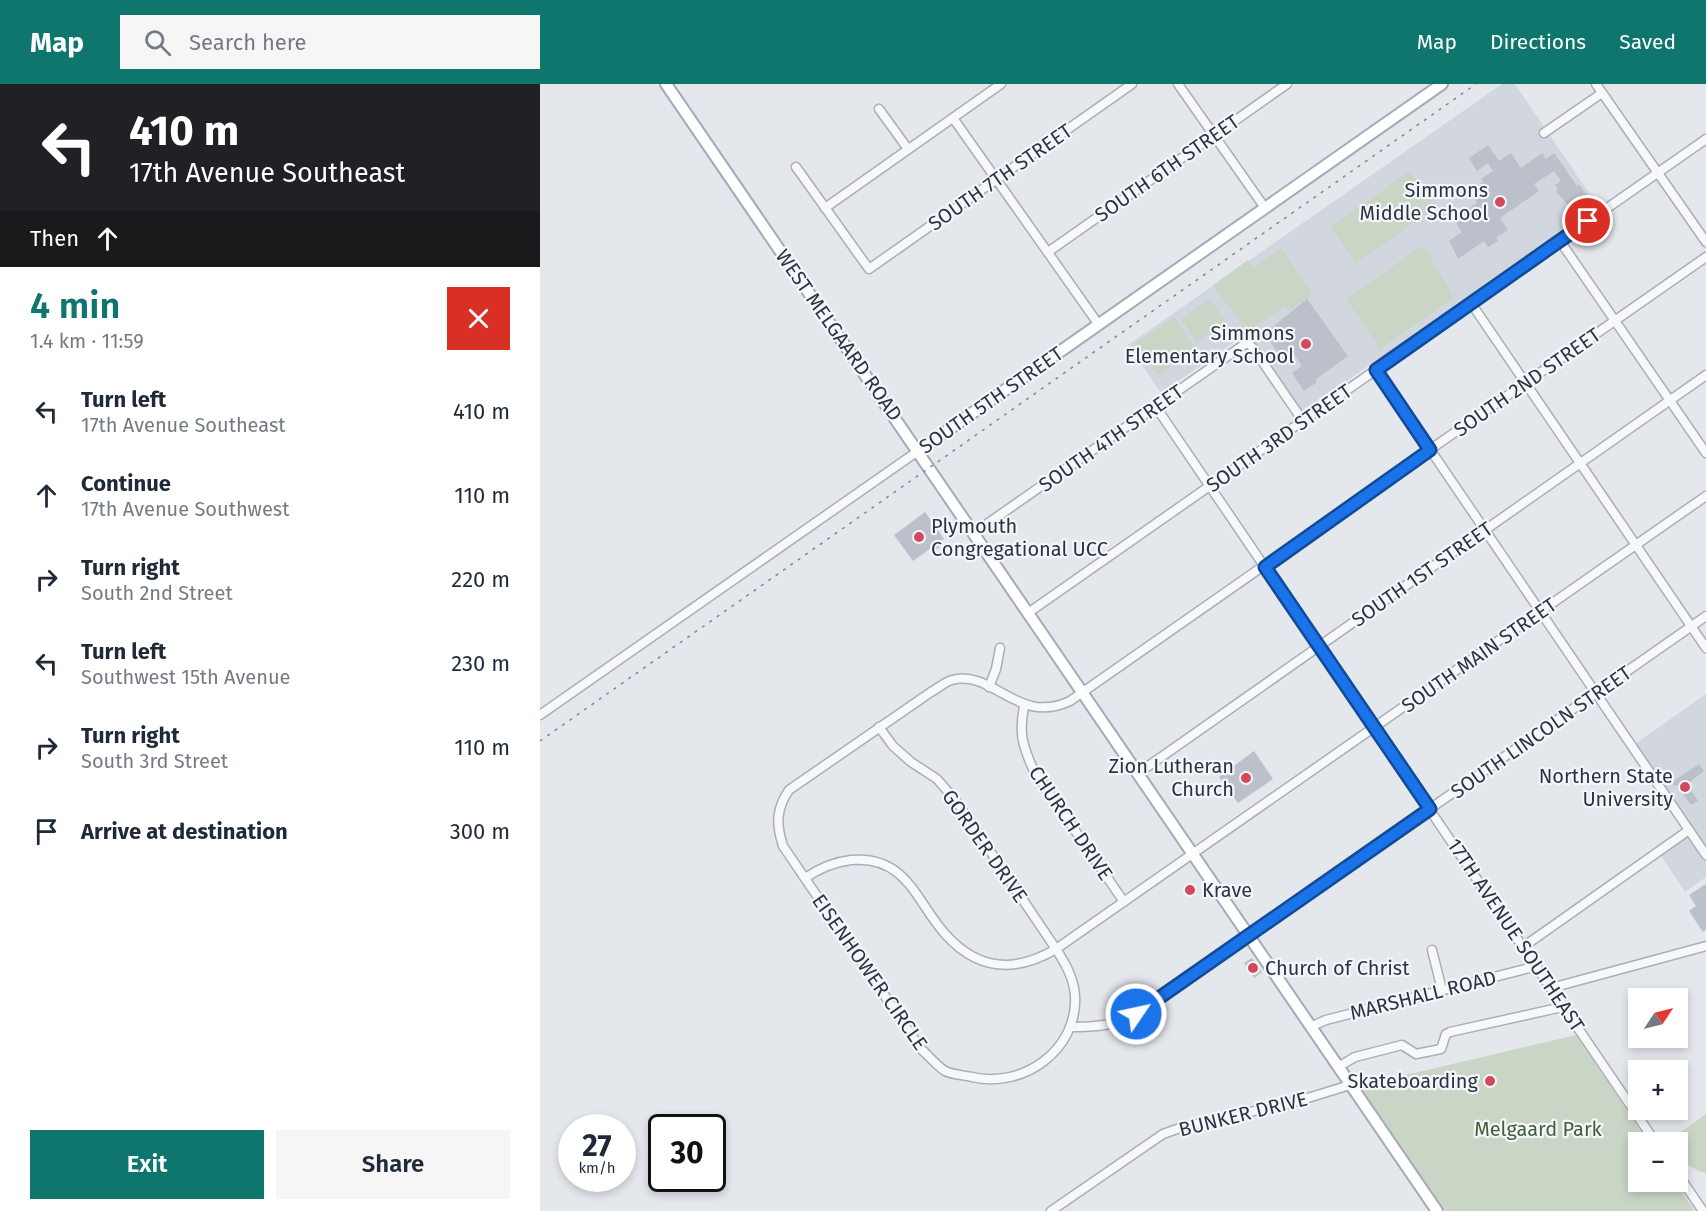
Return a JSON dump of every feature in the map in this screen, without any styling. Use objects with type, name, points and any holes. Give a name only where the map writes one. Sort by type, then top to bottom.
[{"type":"main road","name":"WEST MELGAARD ROAD","points":[[666,84],[1437,1211]]},
{"type":"main road","name":"SOUTH 5TH STREET","points":[[918,451],[1442,84]]},
{"type":"street","name":"SOUTH 7TH STREET","points":[[825,208],[869,269],[1132,84]]},
{"type":"street","points":[[1178,84],[1265,208]]},
{"type":"street","name":"SOUTH 6TH STREET","points":[[1048,252],[1287,84]]},
{"type":"street","points":[[1596,84],[1706,242]]},
{"type":"street","points":[[796,167],[825,208],[999,85]]},
{"type":"street","points":[[1544,133],[1602,93]]},
{"type":"street","points":[[879,109],[908,149]]},
{"type":"street","points":[[953,118],[1099,325]]},
{"type":"street","name":"SOUTH 3RD STREET","points":[[1028,613],[1706,139]]},
{"type":"street","points":[[1560,241],[1706,453]]},
{"type":"street","name":"SOUTH 2ND STREET","points":[[1082,693],[1706,256]]},
{"type":"street","points":[[1471,303],[1706,648]]},
{"type":"street","name":"SOUTH 4TH STREET","points":[[974,533],[1248,343],[1303,421]]},
{"type":"street","points":[[1376,370],[1706,855]]},
{"type":"street","name":"SOUTH 1ST STREET","points":[[1137,774],[1706,375]]},
{"type":"street","name":"17TH AVENUE SOUTHEAST","points":[[1156,407],[1649,1132]]},
{"type":"street","name":"SOUTH 5TH STREET","points":[[540,715],[918,451]]},
{"type":"street","name":"SOUTH MAIN STREET","points":[[1193,855],[1706,496]]},
{"type":"street","name":"SOUTH LINCOLN STREET","points":[[1070,1027],[1107,1026],[1122,1022],[1249,937],[1706,616]]},
{"type":"street","points":[[988,687],[996,669],[1000,648]]},
{"type":"street","name":"EISENHOWER CIRCLE","points":[[1056,949],[1068,968],[1075,996],[1070,1027],[1063,1042],[1050,1058],[1032,1070],[1006,1078],[984,1080],[946,1071],[921,1049],[783,846],[777,828],[779,808],[794,784],[952,680],[970,680],[1024,706],[1038,708],[1062,705],[1082,693]]},
{"type":"street","name":"CHURCH DRIVE","points":[[1024,706],[1021,725],[1022,745],[1033,769],[1124,902]]},
{"type":"street","name":"GORDER DRIVE","points":[[879,727],[893,746],[911,762],[937,779],[957,802],[1056,949]]},
{"type":"street","points":[[1523,947],[1689,830]]},
{"type":"street","points":[[805,878],[826,865],[842,861],[875,861],[888,866],[912,886],[946,935],[982,962],[1012,966],[1029,962],[1056,949],[1193,855]]},
{"type":"street","points":[[1551,988],[1706,946]]},
{"type":"street","points":[[1432,950],[1442,990]]},
{"type":"street","name":"MARSHALL ROAD","points":[[1310,1027],[1326,1020],[1537,966]]},
{"type":"street","points":[[1338,1067],[1355,1057],[1402,1045],[1422,1055],[1441,1049],[1446,1034],[1450,1032],[1563,1005]]},
{"type":"street","name":"BUNKER DRIVE","points":[[1051,1211],[1163,1134],[1298,1101],[1350,1085]]},
{"type":"street","points":[[1688,1189],[1703,1211]]},
{"type":"shaded area","points":[[1502,84],[1515,84],[1598,206],[1302,412],[1247,333],[1161,393],[1128,345]]},
{"type":"shaded area","name":"Northern State University","points":[[1706,694],[1706,877],[1685,892],[1660,854],[1694,831],[1635,744]]},
{"type":"green space","points":[[1410,171],[1436,207],[1356,263],[1331,227]]},
{"type":"green space","points":[[1281,248],[1313,294],[1289,311],[1285,306],[1247,332],[1213,285],[1248,260],[1254,268]]},
{"type":"green space","points":[[1419,248],[1426,249],[1454,298],[1380,349],[1346,299]]},
{"type":"green space","points":[[1210,299],[1226,322],[1197,342],[1181,319]]},
{"type":"green space","points":[[1174,317],[1196,349],[1158,375],[1136,343]]},
{"type":"green space","name":"Melgaard Park","points":[[1576,1035],[1628,1112],[1628,1120],[1633,1120],[1642,1132],[1628,1132],[1628,1192],[1682,1192],[1695,1211],[1445,1211],[1359,1086]]},
{"type":"green space","points":[[1706,1114],[1706,1173],[1688,1165],[1688,1132],[1681,1132]]},
{"type":"building","name":"Simmons Middle School","points":[[1488,145],[1499,161],[1511,153],[1521,168],[1542,153],[1546,159],[1554,153],[1589,199],[1572,210],[1556,191],[1558,189],[1555,185],[1561,181],[1554,171],[1534,184],[1539,191],[1500,218],[1508,230],[1496,238],[1498,241],[1488,247],[1484,241],[1458,259],[1449,241],[1462,232],[1456,223],[1466,216],[1464,212],[1477,203],[1470,194],[1479,188],[1477,186],[1483,182],[1481,179],[1493,171],[1488,163],[1477,171],[1469,158]]},
{"type":"building","name":"Simmons Elementary School","points":[[1307,299],[1348,356],[1304,391],[1292,373],[1302,366],[1291,350],[1280,357],[1265,333]]},
{"type":"building","name":"Plymouth Congregational UCC","points":[[925,512],[944,539],[938,543],[941,546],[933,552],[931,548],[913,561],[894,535]]},
{"type":"building","name":"Zion Lutheran Church","points":[[1254,751],[1273,779],[1238,803],[1219,777]]},
{"type":"building","points":[[1699,764],[1704,771],[1687,784],[1698,801],[1691,805],[1677,785],[1674,786],[1672,782]]},
{"type":"building","points":[[1706,884],[1706,929],[1703,932],[1689,911],[1696,906],[1689,895]]},
{"type":"building","name":"Church of Christ","points":[[1252,958],[1262,972],[1254,978],[1244,963]]},
{"type":"railway","points":[[540,741],[1476,84]]},
{"type":"place","name":"Simmons Middle School","points":[[1500,202]]},
{"type":"place","name":"Simmons Elementary School","points":[[1306,344]]},
{"type":"place","name":"Plymouth Congregational UCC","points":[[919,537]]},
{"type":"place","name":"Zion Lutheran Church","points":[[1246,778]]},
{"type":"place","name":"Northern State University","points":[[1685,787]]},
{"type":"place","name":"Krave","points":[[1190,890]]},
{"type":"place","name":"Church of Christ","points":[[1253,968]]},
{"type":"place","name":"Skateboarding","points":[[1490,1081]]},
{"type":"route","points":[[1136,1014],[1430,809],[1265,567],[1430,450],[1376,370],[1588,221]]}]
